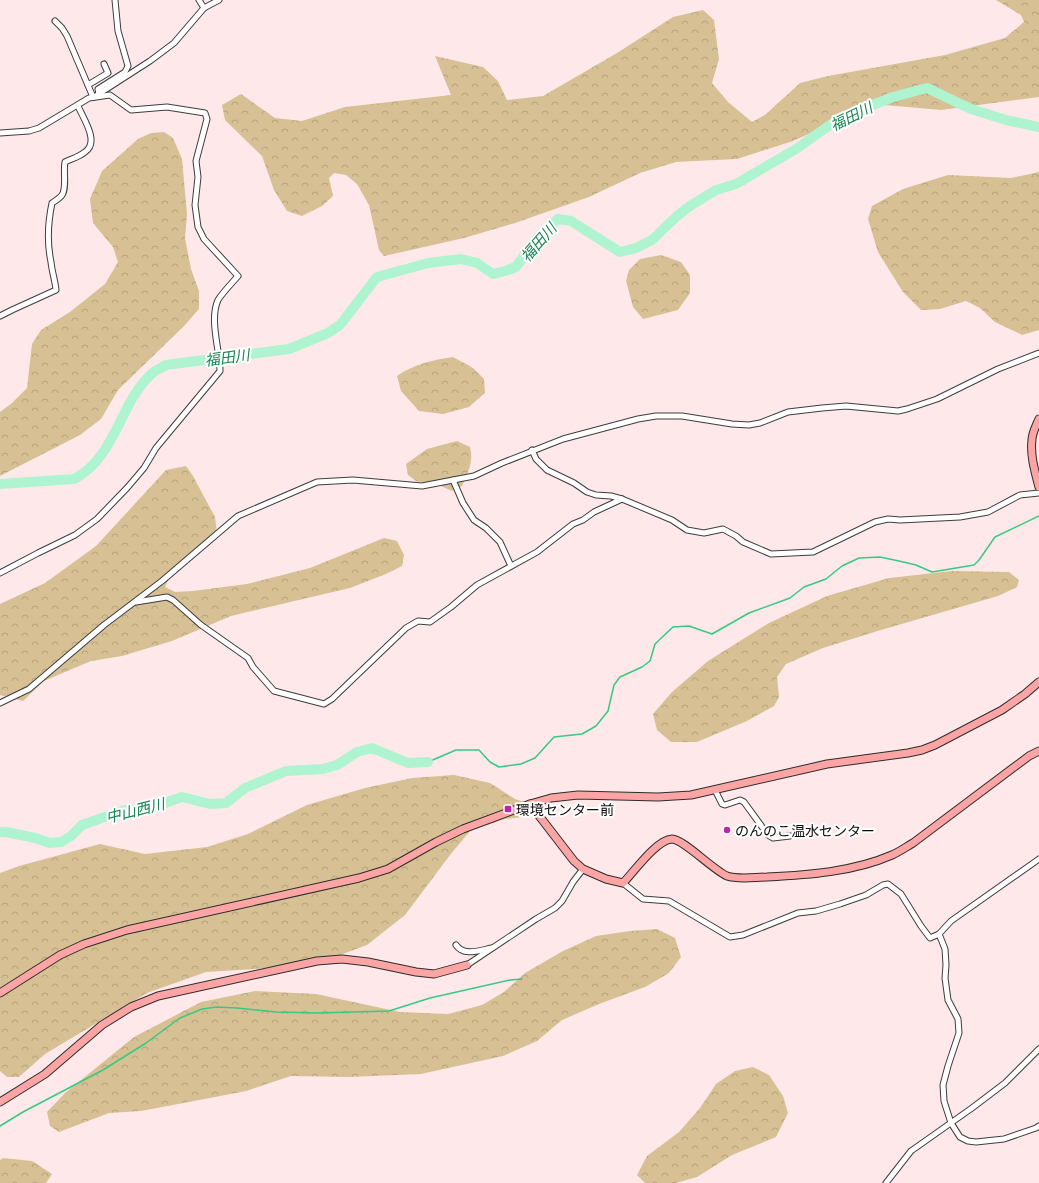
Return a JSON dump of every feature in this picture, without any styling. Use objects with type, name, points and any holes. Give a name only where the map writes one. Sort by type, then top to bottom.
[{"type":"street","points":[[99,94],[98,89],[125,72],[128,66],[118,31],[115,0]]},
{"type":"street","points":[[199,0],[204,8]]},
{"type":"street","points":[[0,133],[29,131],[39,128],[78,106],[89,98],[99,94],[150,61],[174,43],[204,8],[219,0]]},
{"type":"street","points":[[55,22],[62,28],[67,36],[93,97]]},
{"type":"street","points":[[88,85],[108,73],[104,64]]},
{"type":"street","points":[[0,573],[75,535],[97,519],[144,468],[156,448],[220,371],[215,330],[218,300],[238,276],[204,238],[198,227],[195,205],[198,177],[196,161],[207,118],[205,113],[167,107],[131,110],[110,95],[93,97]]},
{"type":"street","points":[[0,316],[56,290],[51,263],[49,239],[49,216],[52,203],[62,195],[64,188],[63,170],[65,162],[86,152],[91,144],[91,135],[78,106]]},
{"type":"street","points":[[0,703],[28,690],[80,645],[186,561],[238,516],[317,482],[353,480],[422,486],[474,476],[502,462],[563,439],[638,419],[656,416],[682,416],[732,424],[749,425],[760,423],[788,412],[822,408],[846,406],[898,411],[938,399],[998,369],[1039,354]]},
{"type":"street","points":[[1039,419],[1034,430],[1032,440],[1033,460],[1039,487]]},
{"type":"street","points":[[532,450],[536,459],[547,470],[574,483],[587,492],[622,499],[672,520],[687,530],[704,533],[723,529],[736,536],[743,542],[771,554],[813,552],[875,522],[888,519],[900,520],[960,517],[988,512],[1020,495],[1039,493]]},
{"type":"street","points":[[453,480],[463,503],[474,520],[486,528],[500,542],[511,566]]},
{"type":"street","points":[[135,602],[167,597],[173,600],[201,625],[248,658],[253,667],[274,691],[324,704],[332,699],[406,628],[418,621],[430,622],[451,607],[476,585],[537,552],[573,524],[622,499]]},
{"type":"street","points":[[0,993],[60,955],[101,938],[142,927],[367,876],[388,869],[436,842],[463,829],[530,804],[551,798],[578,795],[672,797],[691,795],[827,764],[922,750],[935,745],[1002,710],[1039,682]]},
{"type":"street","points":[[623,883],[657,846],[672,839],[685,844],[714,868],[728,876],[737,878],[793,876],[850,868],[878,860],[893,854],[913,842],[1029,756],[1039,751]]},
{"type":"street","points":[[715,790],[722,804],[725,805],[740,800],[744,802],[768,835],[773,838],[790,836]]},
{"type":"street","points":[[530,804],[574,861],[583,869],[606,879],[623,883],[643,899],[670,901],[730,937],[743,936],[798,913],[816,911],[840,904],[866,895],[883,885],[888,884],[901,894],[920,926],[930,938],[939,934],[951,921],[1039,859]]},
{"type":"street","points":[[0,1102],[45,1074],[102,1026],[131,1007],[158,996],[271,971],[342,959],[368,962],[416,972],[434,974],[467,965],[555,908],[583,869]]},
{"type":"street","points":[[939,934],[945,949],[945,978],[948,1000],[958,1019],[959,1033],[943,1085],[944,1101],[951,1123],[960,1137],[968,1141],[976,1142],[1004,1139],[1039,1126]]},
{"type":"street","points":[[456,945],[459,949],[465,952],[494,947]]},
{"type":"street","points":[[886,1183],[911,1151],[1004,1083],[1039,1049]]},
{"type":"green space","points":[[996,0],[1039,0],[1039,97],[941,110],[884,105],[846,117],[793,141],[737,159],[676,162],[640,173],[589,197],[515,223],[464,238],[384,256],[379,250],[369,205],[357,184],[346,175],[334,173],[329,178],[333,196],[322,206],[302,216],[287,211],[274,190],[262,156],[225,120],[222,105],[241,94],[275,118],[302,121],[345,107],[451,95],[435,56],[483,67],[498,81],[507,100],[543,96],[617,53],[673,17],[703,10],[714,20],[719,59],[712,83],[728,102],[752,122],[765,115],[800,83],[828,76],[945,55],[1005,38],[1024,22],[1021,15]]},
{"type":"green space","points":[[164,132],[173,138],[182,159],[187,214],[185,238],[191,269],[199,291],[199,309],[184,326],[118,390],[101,419],[80,435],[0,476],[0,412],[12,403],[27,388],[32,344],[41,330],[70,312],[105,284],[118,262],[113,247],[93,223],[90,199],[102,171],[138,139],[151,133]]},
{"type":"green space","points":[[1039,172],[1039,330],[1022,335],[995,322],[980,308],[966,301],[940,309],[921,310],[903,292],[878,252],[868,219],[872,206],[903,189],[948,175],[1011,178]]},
{"type":"green space","points":[[661,255],[681,262],[690,275],[690,293],[678,310],[643,319],[633,307],[626,281],[629,270],[640,259]]},
{"type":"green space","points":[[453,357],[473,368],[484,379],[485,393],[469,407],[443,414],[419,411],[401,391],[397,376],[410,368],[424,363]]},
{"type":"green space","points":[[457,441],[470,447],[471,452],[470,467],[462,486],[452,491],[441,486],[416,481],[408,475],[406,464],[427,449]]},
{"type":"green space","points":[[186,466],[215,517],[217,533],[171,574],[165,587],[175,592],[247,584],[310,568],[384,538],[397,541],[404,555],[402,566],[350,588],[231,616],[172,641],[122,656],[91,661],[44,681],[23,701],[0,695],[0,604],[45,583],[96,546],[166,470]]},
{"type":"green space","points":[[952,571],[1009,572],[1019,580],[1017,587],[998,596],[823,648],[786,664],[777,677],[779,697],[774,706],[747,721],[697,742],[671,742],[657,730],[653,714],[672,692],[708,661],[769,623],[827,596],[889,578]]},
{"type":"green space","points":[[454,775],[490,783],[515,799],[527,803],[527,812],[522,817],[505,819],[470,831],[405,915],[367,945],[321,962],[256,969],[206,972],[147,993],[45,1054],[19,1077],[7,1077],[0,1071],[0,873],[19,866],[100,844],[145,854],[207,847],[248,834],[307,805],[365,788],[412,778]]},
{"type":"green space","points":[[657,929],[675,938],[681,957],[669,973],[645,987],[562,1020],[537,1041],[503,1056],[421,1074],[349,1077],[291,1076],[246,1091],[141,1111],[109,1113],[59,1132],[50,1126],[47,1112],[65,1093],[134,1037],[201,1002],[255,991],[316,994],[400,1012],[448,1014],[482,1005],[504,992],[525,973],[563,951],[596,936]]},
{"type":"green space","points":[[753,1067],[769,1075],[783,1096],[788,1113],[776,1137],[732,1155],[697,1177],[676,1183],[645,1183],[637,1175],[647,1156],[679,1132],[700,1108],[716,1084],[735,1071]]},
{"type":"green space","points":[[3,1158],[32,1161],[52,1174],[46,1183],[0,1183],[0,1160]]},
{"type":"waterway","name":"福田川","points":[[0,484],[74,479],[85,472],[102,454],[133,397],[143,383],[152,373],[166,365],[289,349],[328,333],[340,325],[377,277],[428,263],[461,259],[477,263],[493,274],[516,267],[537,238],[558,219],[571,221],[620,252],[636,248],[652,240],[677,216],[716,190],[736,184],[796,149],[840,118],[893,97],[927,88],[971,109],[1006,120],[1039,127]]},
{"type":"waterway","points":[[428,762],[456,750],[479,750],[490,762],[499,767],[521,764],[535,758],[554,737],[582,734],[596,726],[608,711],[614,685],[620,677],[642,667],[650,661],[655,644],[673,627],[689,626],[712,634],[749,613],[790,598],[804,587],[826,579],[842,566],[859,558],[880,557],[916,565],[932,572],[974,565],[995,537],[1039,516]]},
{"type":"waterway","name":"中山西川","points":[[0,832],[35,838],[50,843],[61,842],[71,836],[82,825],[125,810],[148,809],[182,797],[210,804],[226,803],[245,788],[286,771],[323,769],[337,765],[357,752],[372,748],[408,763],[428,762]]},
{"type":"waterway","points":[[0,1126],[23,1112],[103,1070],[146,1043],[180,1018],[202,1009],[217,1007],[276,1012],[317,1013],[389,1011],[430,998],[510,980],[522,979]]},
{"type":"place","name":"環境センター前","points":[[508,809]]},
{"type":"place","name":"のんのこ温水センター","points":[[727,830]]}]
